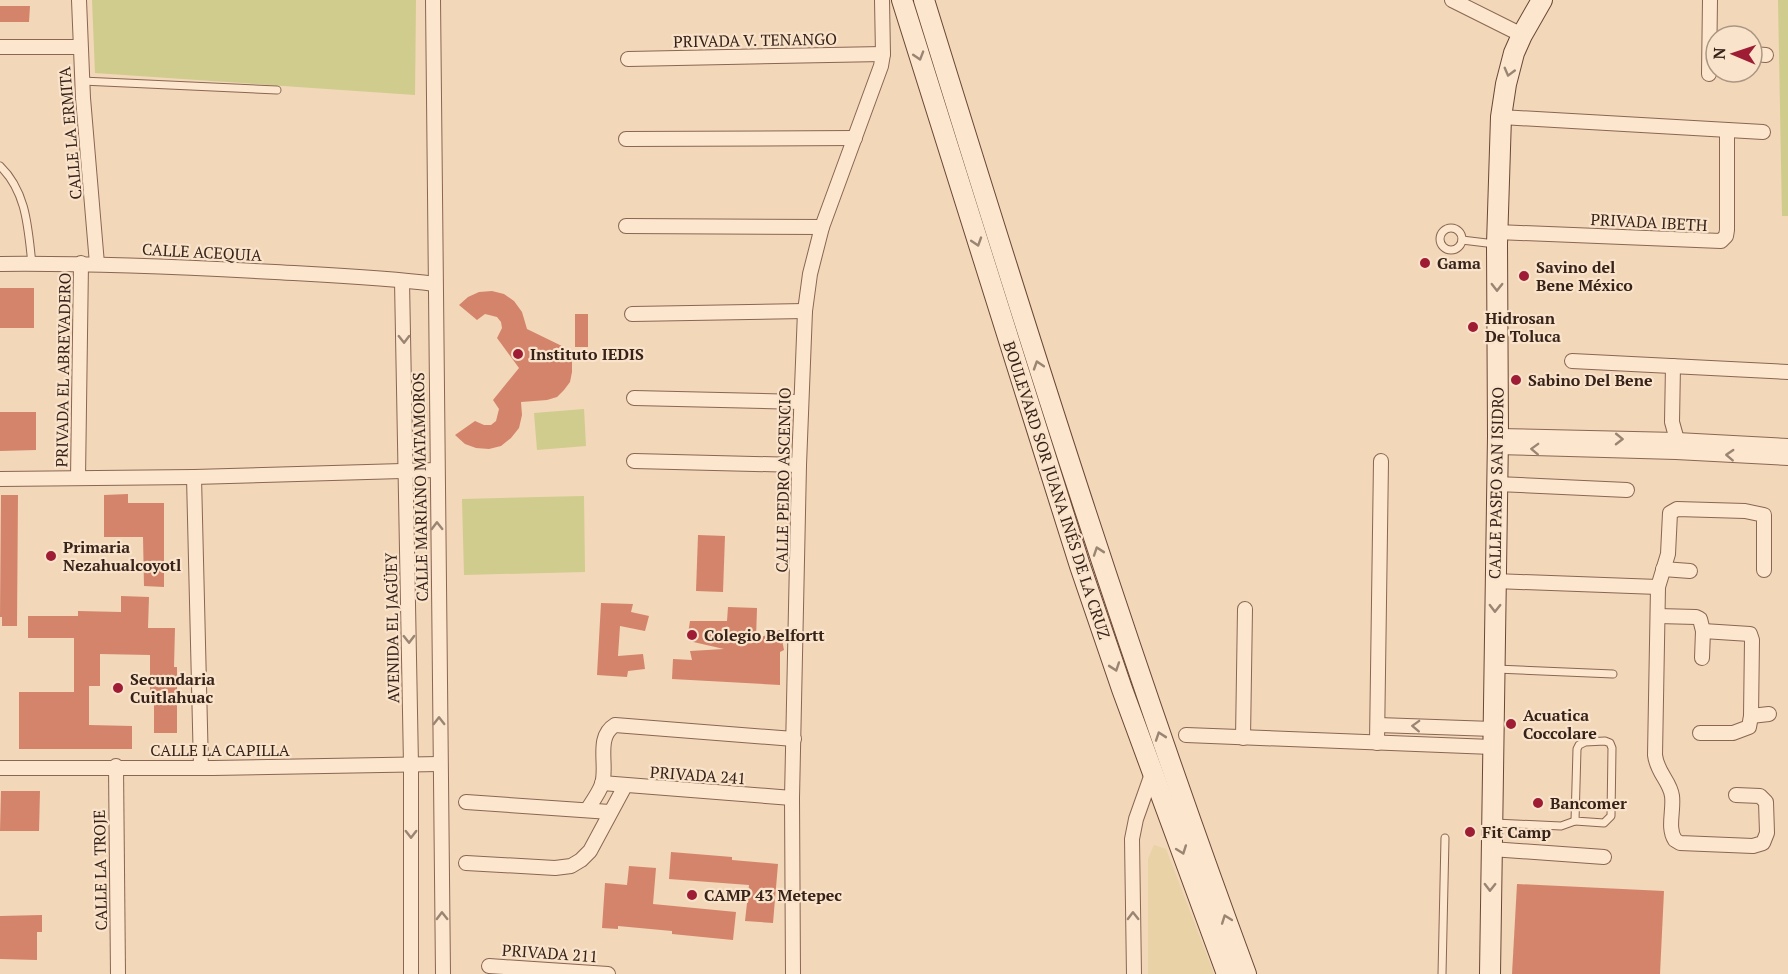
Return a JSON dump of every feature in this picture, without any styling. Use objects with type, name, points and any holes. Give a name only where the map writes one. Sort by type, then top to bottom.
[{"type":"main road","name":"BOULEVARD SOR JUANA INÉS DE LA CRUZ","points":[[902,0],[1080,566],[1122,689],[1227,974]]},
{"type":"main road","name":"BOULEVARD SOR JUANA INÉS DE LA CRUZ","points":[[924,0],[1081,501],[1191,824],[1246,974]]},
{"type":"main road","name":"CALLE PASEO SAN ISIDRO","points":[[1490,974],[1497,484],[1497,238],[1501,117],[1514,53],[1542,0]]},
{"type":"street","name":"CALLE LA ERMITA","points":[[79,0],[82,81],[97,264]]},
{"type":"street","name":"CALLE MARIANO MATAMOROS","points":[[433,0],[439,764],[443,974]]},
{"type":"street","name":"CALLE PEDRO ASCENCIO","points":[[793,974],[792,798],[799,465],[805,311],[810,274],[822,227],[877,79],[883,54],[882,0]]},
{"type":"street","points":[[1452,0],[1522,35]]},
{"type":"street","points":[[1710,0],[1711,24]]},
{"type":"street","points":[[0,47],[80,48]]},
{"type":"street","name":"PRIVADA V. TENANGO","points":[[628,59],[883,54]]},
{"type":"street","points":[[1501,117],[1763,132]]},
{"type":"street","name":"PRIVADA IBETH","points":[[1497,238],[1721,241],[1726,236],[1727,230],[1727,130]]},
{"type":"street","points":[[626,139],[855,138]]},
{"type":"street","points":[[626,226],[822,227]]},
{"type":"street","name":"CALLE ACEQUIA","points":[[0,264],[81,263],[212,268],[435,284]]},
{"type":"street","name":"PRIVADA EL ABREVADERO","points":[[78,478],[81,263]]},
{"type":"street","name":"AVENIDA EL JAGÜEY","points":[[402,281],[411,765],[411,974]]},
{"type":"street","points":[[632,314],[805,311]]},
{"type":"street","points":[[1572,361],[1788,372]]},
{"type":"street","points":[[1674,366],[1672,422],[1677,446]]},
{"type":"street","points":[[634,398],[801,402]]},
{"type":"street","points":[[1497,442],[1788,446]]},
{"type":"street","points":[[1677,446],[1788,458]]},
{"type":"street","points":[[634,461],[799,465]]},
{"type":"street","points":[[1377,743],[1381,461]]},
{"type":"street","points":[[0,479],[194,477],[437,470]]},
{"type":"street","points":[[194,477],[201,768]]},
{"type":"street","points":[[1497,484],[1627,490]]},
{"type":"street","points":[[1736,795],[1760,796],[1766,802],[1767,833],[1763,843],[1753,846],[1680,843],[1674,840],[1671,831],[1672,795],[1658,769],[1655,755],[1658,587],[1668,554],[1669,516],[1672,511],[1677,509],[1745,511],[1764,515],[1764,570]]},
{"type":"street","points":[[1663,569],[1690,572]]},
{"type":"street","points":[[1495,581],[1658,587]]},
{"type":"street","points":[[1243,738],[1245,609]]},
{"type":"street","points":[[1658,616],[1696,617],[1702,623],[1702,658]]},
{"type":"street","points":[[1700,733],[1733,733],[1749,727],[1751,716],[1752,640],[1750,634],[1703,631]]},
{"type":"street","points":[[1751,716],[1769,714]]},
{"type":"street","points":[[587,810],[602,783],[604,737],[608,729],[615,725],[794,739]]},
{"type":"street","points":[[1378,725],[1493,738]]},
{"type":"street","points":[[1186,735],[1377,743],[1493,738]]},
{"type":"street","name":"CALLE LA CAPILLA","points":[[0,768],[116,766],[201,768],[439,764]]},
{"type":"street","name":"CALLE LA TROJE","points":[[116,766],[118,974]]},
{"type":"street","points":[[1134,974],[1132,839],[1136,819],[1153,771]]},
{"type":"street","name":"PRIVADA 241","points":[[602,783],[792,798]]},
{"type":"street","points":[[466,863],[555,868],[571,866],[590,851],[625,786]]},
{"type":"street","points":[[466,802],[610,812]]},
{"type":"street","points":[[1491,849],[1604,857]]},
{"type":"street","name":"PRIVADA 211","points":[[489,966],[608,974]]},
{"type":"lane","points":[[82,81],[277,90]]},
{"type":"lane","points":[[0,166],[11,177],[22,200],[28,223],[32,264]]},
{"type":"lane","points":[[1462,240],[1497,238]]},
{"type":"lane","points":[[1494,669],[1613,674]]},
{"type":"lane","points":[[1491,823],[1561,826],[1575,822],[1604,823],[1611,816],[1612,748],[1610,743],[1585,742],[1577,749],[1575,822]]},
{"type":"lane","points":[[1442,974],[1445,838]]},
{"type":"shaded area","points":[[92,0],[416,0],[415,95],[95,73]]},
{"type":"shaded area","points":[[1778,0],[1788,0],[1788,216],[1782,216]]},
{"type":"shaded area","points":[[584,409],[586,446],[537,450],[534,413]]},
{"type":"shaded area","points":[[584,496],[585,572],[464,575],[462,499]]},
{"type":"shaded area","points":[[1154,845],[1166,849],[1214,974],[1148,974],[1148,859]]},
{"type":"building","points":[[0,6],[30,6],[29,22],[0,22]]},
{"type":"building","points":[[0,288],[34,288],[34,328],[0,328]]},
{"type":"building","points":[[492,291],[504,294],[514,301],[522,312],[527,329],[566,348],[572,362],[572,372],[570,382],[557,397],[521,402],[522,415],[519,428],[501,446],[489,449],[465,444],[455,435],[475,421],[491,425],[496,421],[499,409],[493,400],[519,368],[497,338],[502,328],[497,317],[485,314],[477,320],[459,305],[468,297],[479,292]]},
{"type":"building","points":[[575,314],[588,314],[588,347],[575,347]]},
{"type":"building","points":[[0,412],[36,412],[36,450],[0,451]]},
{"type":"building","points":[[128,494],[128,503],[164,503],[164,587],[144,586],[143,537],[104,537],[104,495]]},
{"type":"building","points":[[1,495],[18,495],[17,626],[2,626],[2,617],[0,617]]},
{"type":"building","points":[[698,535],[725,536],[723,592],[696,591]]},
{"type":"building","points":[[121,596],[149,597],[148,628],[175,628],[177,733],[154,733],[154,699],[150,699],[150,655],[100,654],[100,686],[89,686],[89,725],[132,726],[132,749],[19,749],[19,692],[74,692],[74,638],[28,638],[28,616],[78,616],[78,611],[121,612]]},
{"type":"building","points":[[601,603],[633,604],[631,612],[649,616],[645,631],[620,626],[618,656],[643,654],[645,669],[628,671],[627,677],[597,675]]},
{"type":"building","points":[[728,607],[757,608],[756,639],[780,630],[784,650],[780,652],[780,685],[672,679],[673,659],[692,660],[690,651],[724,649],[689,641],[688,634],[690,621],[727,621]]},
{"type":"building","points":[[1,791],[40,791],[39,831],[0,831]]},
{"type":"building","points":[[671,852],[732,857],[732,860],[778,864],[773,923],[745,921],[749,885],[669,879]]},
{"type":"building","points":[[629,866],[656,868],[653,904],[736,912],[733,940],[618,926],[618,929],[602,928],[605,883],[627,885]]},
{"type":"building","points":[[1517,884],[1664,891],[1660,974],[1512,974]]},
{"type":"building","points":[[42,915],[42,932],[37,932],[37,960],[0,959],[0,916]]},
{"type":"place","name":"Gama","points":[[1425,263]]},
{"type":"place","name":"Savino del Bene México","points":[[1524,276]]},
{"type":"place","name":"Hidrosan De Toluca","points":[[1473,327]]},
{"type":"place","name":"Instituto IEDIS","points":[[518,354]]},
{"type":"place","name":"Sabino Del Bene","points":[[1516,380]]},
{"type":"place","name":"Primaria Nezahualcoyotl","points":[[51,556]]},
{"type":"place","name":"Colegio Belfortt","points":[[692,635]]},
{"type":"place","name":"Secundaria Cuitlahuac","points":[[118,688]]},
{"type":"place","name":"Acuatica Coccolare","points":[[1511,724]]},
{"type":"place","name":"Bancomer","points":[[1538,803]]},
{"type":"place","name":"Fit Camp","points":[[1470,832]]},
{"type":"place","name":"CAMP 43 Metepec","points":[[692,895]]}]
